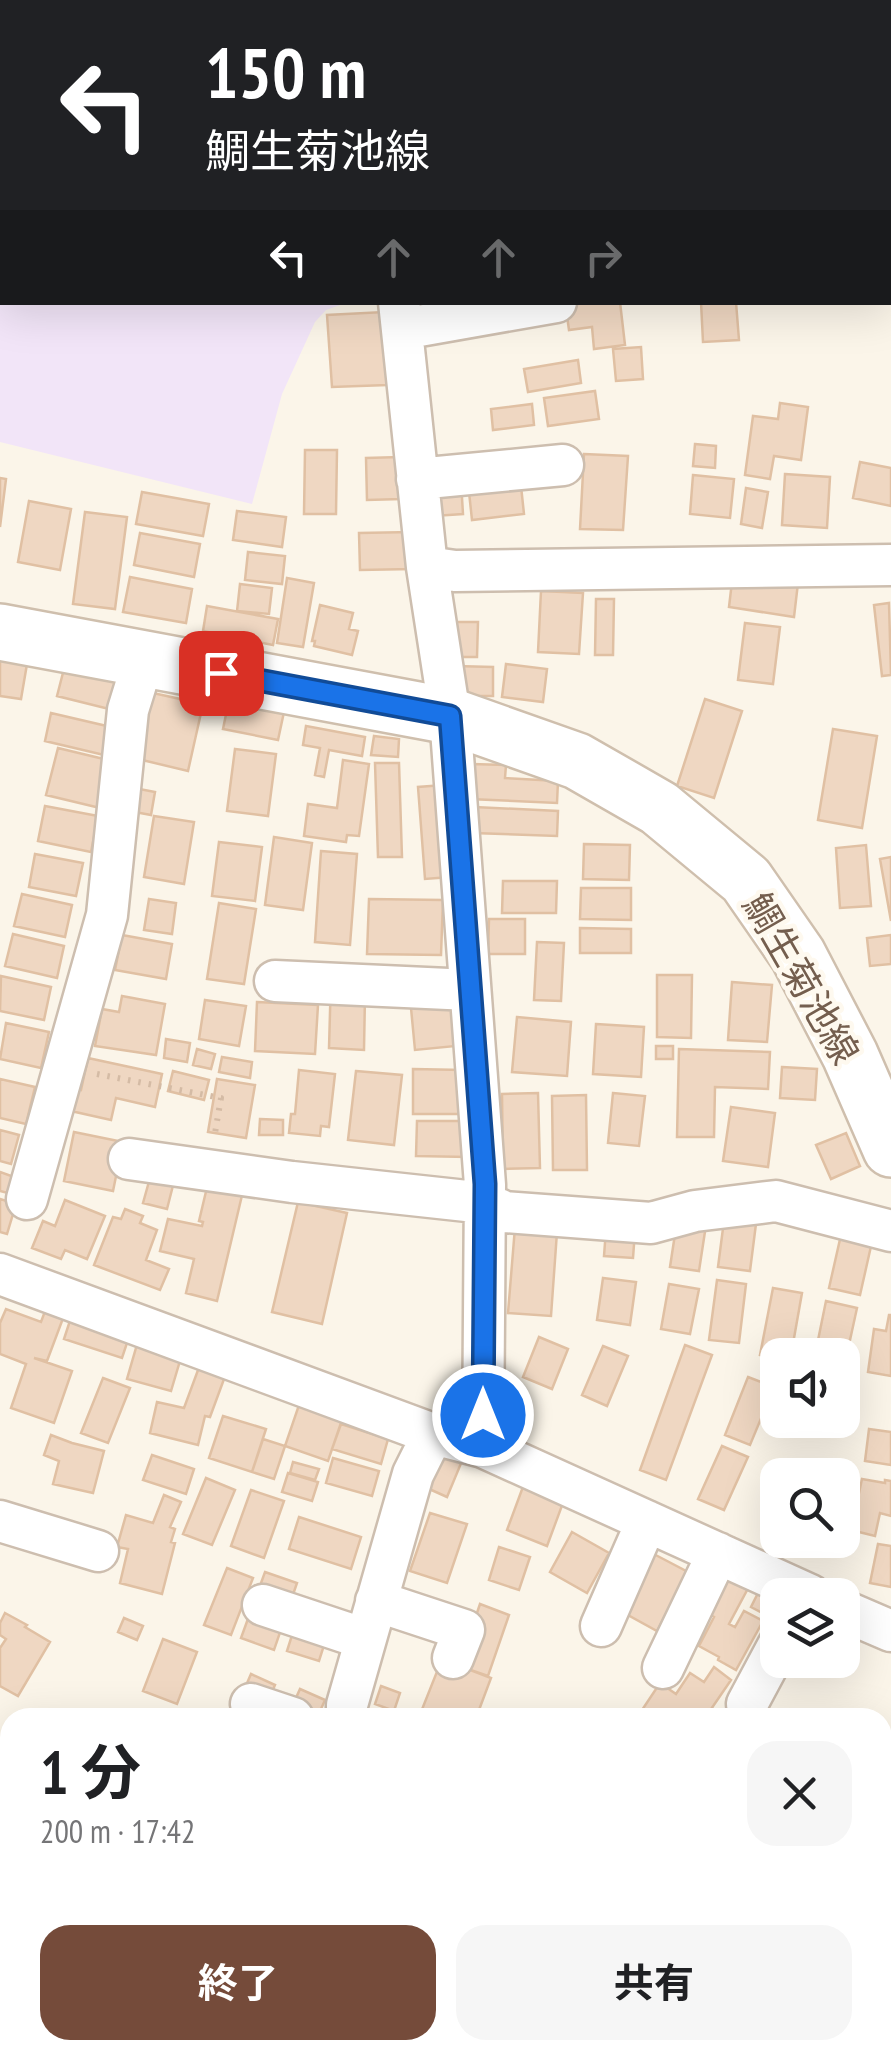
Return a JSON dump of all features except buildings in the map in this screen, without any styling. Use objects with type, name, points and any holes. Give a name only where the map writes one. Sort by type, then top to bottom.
[{"type":"main road","name":"鯛生菊池線","points":[[0,632],[450,716],[577,761],[659,808],[746,880],[798,955],[850,1054],[891,1149]]},
{"type":"street","points":[[483,1448],[485,1184],[450,716],[426,567],[400,316],[523,305]]},
{"type":"street","points":[[418,480],[563,465]]},
{"type":"street","points":[[426,567],[455,572],[891,565]]},
{"type":"street","points":[[27,1199],[106,915],[128,710],[144,658]]},
{"type":"street","points":[[276,981],[470,990]]},
{"type":"street","points":[[129,1158],[292,1182],[485,1203],[505,1212],[651,1222],[695,1211],[776,1201],[891,1231]]},
{"type":"street","points":[[2,1283],[483,1448],[772,1578]]},
{"type":"street","points":[[347,1708],[413,1474],[433,1434]]},
{"type":"street","points":[[0,1520],[98,1550]]},
{"type":"street","points":[[601,1626],[647,1522]]},
{"type":"street","points":[[663,1668],[718,1553]]},
{"type":"street","points":[[263,1605],[464,1630],[454,1658]]},
{"type":"street","points":[[860,1618],[891,1631]]},
{"type":"street","points":[[747,1704],[761,1678]]},
{"type":"street","points":[[251,1704],[263,1708]]},
{"type":"path","points":[[64,1068],[220,1098],[209,1170]]},
{"type":"shaded area","points":[[0,305],[340,305],[326,310],[315,322],[282,394],[252,504],[0,442]]},
{"type":"route","points":[[221,673],[450,716],[485,1184],[483,1415]]}]
